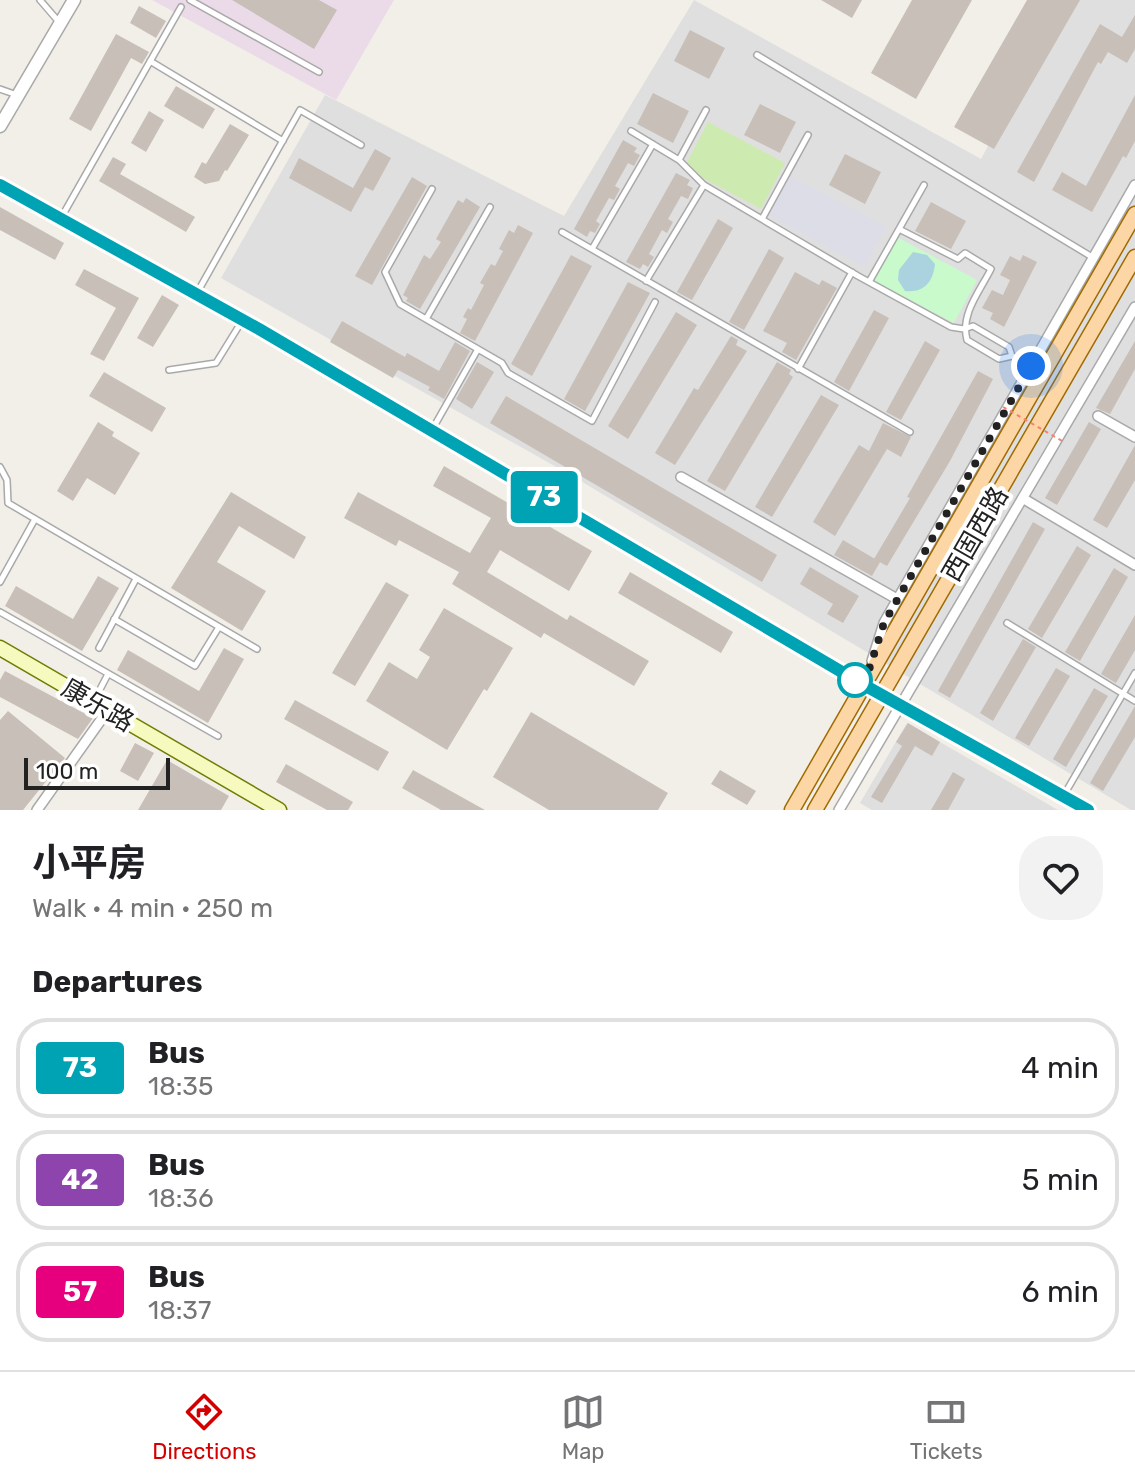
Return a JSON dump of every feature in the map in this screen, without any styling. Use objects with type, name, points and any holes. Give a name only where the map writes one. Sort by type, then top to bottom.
[{"type":"main road","name":"西固西路","points":[[792,810],[1135,214]]},
{"type":"main road","name":"西固西路","points":[[815,810],[1135,257]]},
{"type":"main road","name":"康乐路","points":[[2,654],[108,710],[279,810]]},
{"type":"street","points":[[0,126],[74,0]]},
{"type":"street","points":[[0,185],[242,320],[864,685],[1088,810]]},
{"type":"street","points":[[864,685],[884,623],[897,599],[1135,185]]},
{"type":"street","points":[[839,810],[1135,307]]},
{"type":"street","points":[[1098,416],[1135,437]]},
{"type":"street","points":[[681,477],[897,599]]},
{"type":"street","points":[[1024,499],[1135,565]]},
{"type":"street","points":[[37,810],[108,710]]},
{"type":"lane","points":[[40,0],[59,22]]},
{"type":"lane","points":[[190,0],[319,72]]},
{"type":"lane","points":[[60,219],[181,7]]},
{"type":"lane","points":[[757,55],[1093,258]]},
{"type":"lane","points":[[150,61],[283,141]]},
{"type":"lane","points":[[0,89],[17,95]]},
{"type":"lane","points":[[196,294],[300,110],[361,145]]},
{"type":"lane","points":[[679,160],[706,110]]},
{"type":"lane","points":[[631,131],[679,160],[704,185],[951,327],[964,329],[973,326],[1009,347],[1012,356]]},
{"type":"lane","points":[[762,219],[808,135]]},
{"type":"lane","points":[[592,249],[653,144]]},
{"type":"lane","points":[[646,281],[704,185]]},
{"type":"lane","points":[[869,282],[924,185]]},
{"type":"lane","points":[[432,189],[385,272],[400,304],[502,363],[508,373],[592,421],[655,302]]},
{"type":"lane","points":[[426,319],[490,207]]},
{"type":"lane","points":[[899,229],[958,259],[965,253],[991,269],[965,319],[967,340],[999,359],[1012,356],[1031,366]]},
{"type":"lane","points":[[562,232],[910,432]]},
{"type":"lane","points":[[798,369],[852,272]]},
{"type":"lane","points":[[169,370],[216,363],[242,320]]},
{"type":"lane","points":[[432,431],[478,349]]},
{"type":"lane","points":[[0,467],[7,480],[8,503],[257,649]]},
{"type":"lane","points":[[0,582],[35,519]]},
{"type":"lane","points":[[99,648],[136,579]]},
{"type":"lane","points":[[0,612],[218,736]]},
{"type":"lane","points":[[114,619],[195,666],[219,627]]},
{"type":"lane","points":[[1007,623],[1135,701]]},
{"type":"lane","points":[[1063,796],[1135,673]]},
{"type":"lane","points":[[93,702],[108,674]]},
{"type":"path","points":[[1003,407],[1064,442]]},
{"type":"shaded area","points":[[152,0],[394,0],[336,100]]},
{"type":"shaded area","points":[[694,0],[981,159],[1067,0],[1135,0],[1135,810],[574,477],[221,278],[325,95],[564,216]]},
{"type":"shaded area","points":[[789,175],[886,227],[865,267],[768,215]]},
{"type":"shaded area","points":[[907,723],[1058,810],[872,810],[860,803]]},
{"type":"green space","points":[[708,122],[785,163],[761,209],[684,168]]},
{"type":"green space","points":[[897,237],[977,280],[954,323],[874,281]]},
{"type":"water","points":[[913,252],[927,255],[935,264],[934,270],[930,281],[922,288],[905,291],[898,280],[899,270]]},
{"type":"building","points":[[232,0],[319,0],[337,10],[314,49]]},
{"type":"building","points":[[821,0],[862,0],[852,18]]},
{"type":"building","points":[[912,0],[972,0],[916,99],[871,73]]},
{"type":"building","points":[[1027,0],[1080,0],[994,149],[954,127]]},
{"type":"building","points":[[139,6],[166,21],[156,38],[130,23]]},
{"type":"building","points":[[1135,15],[1135,49],[1127,63],[1108,52],[1101,64],[1098,62],[1034,182],[1017,172],[1100,24],[1122,37]]},
{"type":"building","points":[[690,30],[725,48],[709,79],[674,61]]},
{"type":"building","points":[[116,34],[149,52],[142,64],[131,58],[91,131],[69,119]]},
{"type":"building","points":[[176,86],[215,109],[203,129],[164,106]]},
{"type":"building","points":[[653,93],[689,111],[673,143],[637,124]]},
{"type":"building","points":[[1135,95],[1135,141],[1126,158],[1123,156],[1092,212],[1052,190],[1062,172],[1086,186]]},
{"type":"building","points":[[760,104],[796,122],[780,153],[744,135]]},
{"type":"building","points":[[149,111],[164,120],[146,152],[131,143]]},
{"type":"building","points":[[230,124],[249,135],[219,181],[205,184],[194,177],[202,162],[206,164]]},
{"type":"building","points":[[623,140],[637,148],[634,152],[640,155],[634,166],[628,163],[615,186],[620,189],[614,200],[609,198],[596,221],[600,224],[595,233],[590,231],[587,237],[574,229]]},
{"type":"building","points":[[375,149],[391,158],[373,191],[365,187],[351,212],[289,178],[299,158],[353,188]]},
{"type":"building","points":[[845,154],[881,172],[865,204],[829,185]]},
{"type":"building","points":[[113,157],[126,164],[120,174],[195,217],[186,232],[99,181]]},
{"type":"building","points":[[676,173],[690,180],[687,185],[693,188],[688,199],[681,196],[668,219],[673,222],[667,233],[662,230],[649,254],[654,257],[648,267],[643,264],[640,269],[626,262]]},
{"type":"building","points":[[412,177],[427,186],[372,285],[355,276]]},
{"type":"building","points":[[466,198],[480,207],[420,309],[406,301],[408,298],[403,295],[424,255],[430,259],[441,242],[436,239],[458,200],[463,203]]},
{"type":"building","points":[[931,202],[966,221],[951,249],[915,231]]},
{"type":"building","points":[[0,207],[64,243],[55,260],[0,230]]},
{"type":"building","points":[[718,219],[733,228],[692,300],[677,292]]},
{"type":"building","points":[[518,225],[533,233],[475,341],[460,333],[467,319],[463,317],[468,308],[471,310],[484,285],[480,283],[491,264],[495,266],[503,251],[499,249],[509,230],[514,233]]},
{"type":"building","points":[[769,249],[784,258],[744,330],[729,322]]},
{"type":"building","points":[[571,255],[592,266],[532,376],[511,364]]},
{"type":"building","points":[[1023,255],[1037,262],[1004,327],[990,319],[993,313],[982,308],[992,290],[1003,295],[1010,280],[1000,275],[1010,256],[1020,261]]},
{"type":"building","points":[[84,269],[139,298],[104,361],[90,354],[116,308],[75,285]]},
{"type":"building","points":[[795,272],[819,285],[822,280],[837,288],[796,360],[782,352],[787,343],[763,331]]},
{"type":"building","points":[[628,282],[650,293],[585,411],[564,399]]},
{"type":"building","points":[[162,295],[179,305],[153,347],[137,338]]},
{"type":"building","points":[[874,310],[889,318],[849,391],[834,382]]},
{"type":"building","points":[[676,312],[697,325],[628,439],[608,426]]},
{"type":"building","points":[[342,321],[405,357],[407,353],[439,371],[455,342],[470,351],[444,399],[428,390],[430,387],[398,370],[393,378],[330,342]]},
{"type":"building","points":[[731,336],[738,340],[736,345],[747,351],[675,465],[655,453],[694,388],[698,390]]},
{"type":"building","points":[[925,341],[940,350],[901,420],[886,412]]},
{"type":"building","points":[[1135,341],[1135,369],[1110,414],[1096,408]]},
{"type":"building","points":[[477,362],[494,372],[472,409],[456,399]]},
{"type":"building","points":[[777,362],[791,370],[789,374],[793,377],[725,491],[707,481]]},
{"type":"building","points":[[978,371],[993,379],[950,461],[887,566],[874,559]]},
{"type":"building","points":[[104,372],[166,408],[152,432],[89,396]]},
{"type":"building","points":[[821,395],[839,405],[772,517],[755,507]]},
{"type":"building","points":[[506,396],[777,555],[762,582],[490,423]]},
{"type":"building","points":[[98,422],[114,432],[112,436],[140,453],[115,495],[87,478],[73,501],[57,491]]},
{"type":"building","points":[[1089,422],[1101,429],[1057,505],[1045,498]]},
{"type":"building","points":[[883,423],[911,437],[901,457],[887,449],[835,536],[813,522],[859,445],[869,451]]},
{"type":"building","points":[[1135,445],[1135,480],[1107,528],[1093,520]]},
{"type":"building","points":[[444,466],[592,551],[569,591],[500,550],[487,572],[567,620],[570,615],[649,661],[634,686],[544,633],[541,638],[452,584],[459,572],[399,540],[396,546],[344,518],[358,492],[470,553],[491,518],[433,486]]},
{"type":"building","points":[[231,492],[306,537],[294,559],[239,526],[217,562],[266,591],[242,631],[171,588]]},
{"type":"building","points":[[1033,522],[1045,529],[950,698],[938,691]]},
{"type":"building","points":[[843,540],[880,562],[872,576],[834,555]]},
{"type":"building","points":[[1077,546],[1091,555],[1042,638],[1028,629]]},
{"type":"building","points":[[810,567],[859,596],[843,623],[827,614],[833,604],[800,584]]},
{"type":"building","points":[[1114,568],[1128,577],[1080,661],[1065,652]]},
{"type":"building","points":[[630,572],[733,632],[721,653],[618,593]]},
{"type":"building","points":[[98,576],[119,588],[82,651],[5,606],[16,586],[73,619]]},
{"type":"building","points":[[386,582],[409,595],[355,686],[332,673]]},
{"type":"building","points":[[444,608],[513,648],[447,750],[366,701],[389,662],[417,679],[430,657],[419,650]]},
{"type":"building","points":[[1135,615],[1135,650],[1116,683],[1101,674]]},
{"type":"building","points":[[1023,639],[1036,647],[993,721],[980,713]]},
{"type":"building","points":[[224,648],[244,659],[208,723],[117,670],[128,650],[199,691]]},
{"type":"building","points":[[1056,668],[1070,676],[1029,746],[1015,738]]},
{"type":"building","points":[[5,671],[93,718],[78,739],[0,697],[0,680]]},
{"type":"building","points":[[1094,688],[1108,696],[1066,767],[1053,759]]},
{"type":"building","points":[[295,700],[389,752],[378,771],[284,719]]},
{"type":"building","points":[[1135,706],[1135,737],[1103,791],[1090,783]]},
{"type":"building","points":[[8,711],[65,758],[23,810],[0,810],[0,720]]},
{"type":"building","points":[[531,712],[668,793],[658,810],[549,810],[493,777]]},
{"type":"building","points":[[908,723],[940,742],[932,756],[915,746],[882,803],[871,797],[902,746],[896,742]]},
{"type":"building","points":[[135,743],[154,753],[138,781],[120,771]]},
{"type":"building","points":[[167,760],[229,796],[221,810],[138,810]]},
{"type":"building","points":[[286,764],[353,802],[348,810],[327,810],[276,782]]},
{"type":"building","points":[[413,770],[485,810],[441,810],[402,788]]},
{"type":"building","points":[[720,770],[756,791],[747,805],[711,784]]},
{"type":"building","points":[[953,772],[965,779],[948,810],[931,810]]},
{"type":"bus line","name":"73","points":[[0,185],[259,329],[864,685],[1088,810]]},
{"type":"route","points":[[855,680],[864,685],[884,623],[1031,366]]}]
